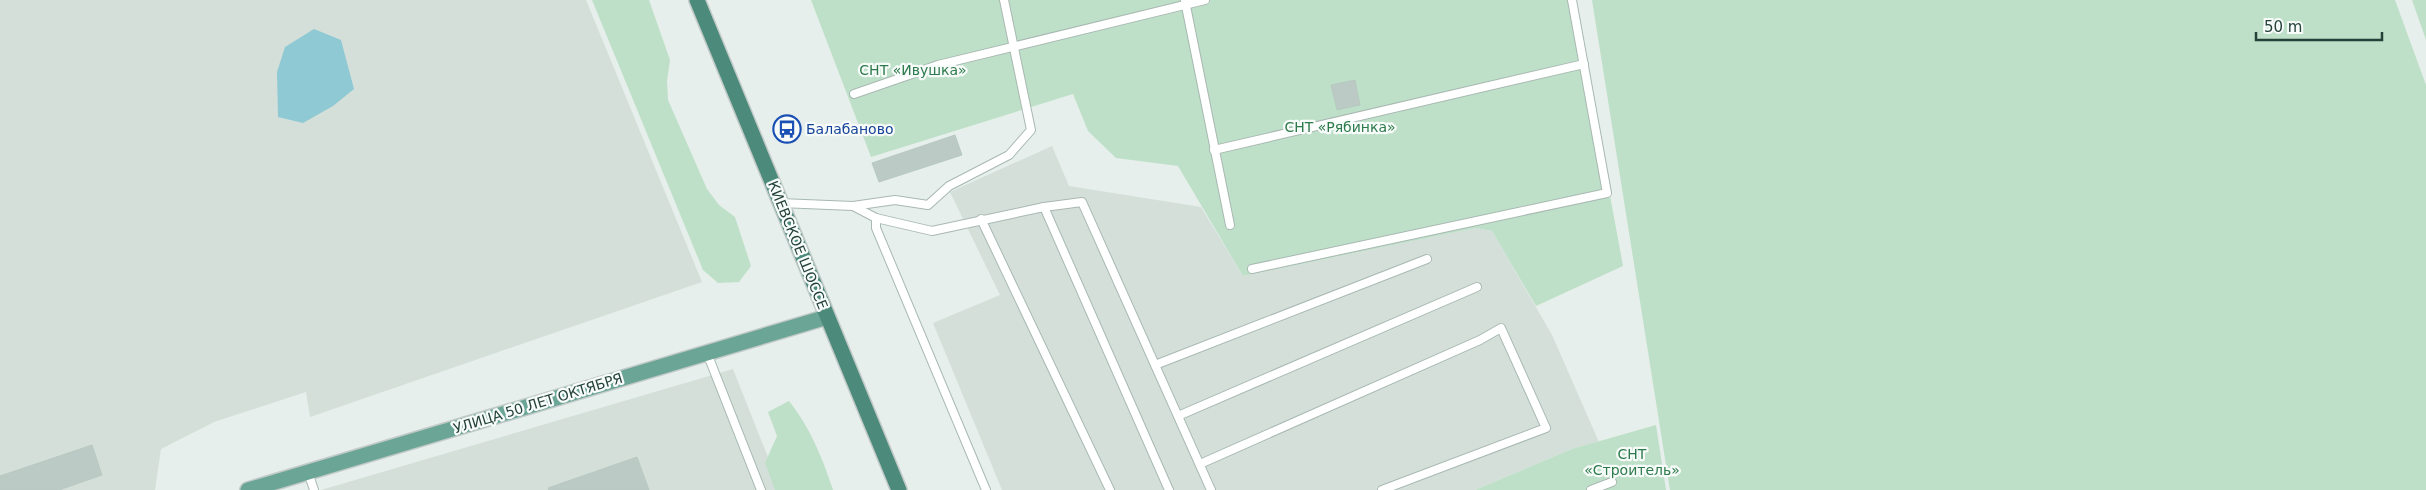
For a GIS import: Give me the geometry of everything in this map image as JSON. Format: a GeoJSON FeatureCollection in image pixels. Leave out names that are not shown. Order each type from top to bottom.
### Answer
{"type":"FeatureCollection","features":[{"type":"Feature","properties":{"kind":"highway","name":"КИЕВСКОЕ ШОССЕ"},"geometry":{"type":"LineString","coordinates":[[696,0],[899,490]]}},
{"type":"Feature","properties":{"kind":"main road","name":"УЛИЦА 50 ЛЕТ ОКТЯБРЯ"},"geometry":{"type":"LineString","coordinates":[[248,490],[828,317]]}},
{"type":"Feature","properties":{"kind":"lane"},"geometry":{"type":"LineString","coordinates":[[780,203],[853,206],[894,200],[928,205],[949,186],[1009,155],[1030,130],[1004,0]]}},
{"type":"Feature","properties":{"kind":"lane"},"geometry":{"type":"LineString","coordinates":[[854,94],[938,65],[1185,2],[1206,0]]}},
{"type":"Feature","properties":{"kind":"lane"},"geometry":{"type":"LineString","coordinates":[[1252,269],[1607,193],[1572,0]]}},
{"type":"Feature","properties":{"kind":"lane"},"geometry":{"type":"LineString","coordinates":[[1185,2],[1230,225]]}},
{"type":"Feature","properties":{"kind":"lane"},"geometry":{"type":"LineString","coordinates":[[1214,150],[1584,64]]}},
{"type":"Feature","properties":{"kind":"lane"},"geometry":{"type":"LineString","coordinates":[[853,206],[876,218],[932,231],[981,219],[1000,218],[1044,207],[1082,202],[1211,490]]}},
{"type":"Feature","properties":{"kind":"lane"},"geometry":{"type":"LineString","coordinates":[[1044,207],[1169,490]]}},
{"type":"Feature","properties":{"kind":"lane"},"geometry":{"type":"LineString","coordinates":[[876,218],[876,228],[986,490]]}},
{"type":"Feature","properties":{"kind":"lane"},"geometry":{"type":"LineString","coordinates":[[981,219],[1110,490]]}},
{"type":"Feature","properties":{"kind":"lane"},"geometry":{"type":"LineString","coordinates":[[1155,365],[1427,259]]}},
{"type":"Feature","properties":{"kind":"lane"},"geometry":{"type":"LineString","coordinates":[[1178,416],[1477,288]]}},
{"type":"Feature","properties":{"kind":"lane"},"geometry":{"type":"LineString","coordinates":[[1200,464],[1480,340],[1501,328],[1546,428],[1382,490]]}},
{"type":"Feature","properties":{"kind":"lane"},"geometry":{"type":"LineString","coordinates":[[706,353],[761,490]]}},
{"type":"Feature","properties":{"kind":"lane"},"geometry":{"type":"LineString","coordinates":[[308,472],[314,490]]}},
{"type":"Feature","properties":{"kind":"lane"},"geometry":{"type":"LineString","coordinates":[[1591,490],[1612,482]]}},
{"type":"Feature","properties":{"kind":"shaded area"},"geometry":{"type":"Polygon","coordinates":[[[0,0],[586,0],[702,282],[310,417],[306,392],[214,422],[161,449],[155,490],[0,490],[0,0]]]}},
{"type":"Feature","properties":{"kind":"shaded area"},"geometry":{"type":"Polygon","coordinates":[[[1052,146],[1069,186],[1201,207],[1243,276],[1476,228],[1492,231],[1552,335],[1599,442],[1572,449],[1475,490],[1002,490],[933,323],[1000,295],[950,192],[1052,146]]]}},
{"type":"Feature","properties":{"kind":"shaded area"},"geometry":{"type":"Polygon","coordinates":[[[733,369],[781,490],[321,490],[733,369]]]}},
{"type":"Feature","properties":{"kind":"green space"},"geometry":{"type":"Polygon","coordinates":[[[592,0],[649,0],[670,60],[667,81],[668,100],[707,189],[719,205],[735,217],[751,266],[739,282],[718,283],[703,270],[592,0]]]}},
{"type":"Feature","properties":{"kind":"green space","name":"СНТ «Рябинка»"},"geometry":{"type":"Polygon","coordinates":[[[811,0],[1574,0],[1623,266],[1536,306],[1492,231],[1476,228],[1243,276],[1178,166],[1116,158],[1088,131],[1073,94],[871,157],[811,0]]]}},
{"type":"Feature","properties":{"kind":"green space"},"geometry":{"type":"Polygon","coordinates":[[[1592,0],[2395,0],[2426,85],[2426,490],[1670,490],[1592,0]]]}},
{"type":"Feature","properties":{"kind":"green space"},"geometry":{"type":"Polygon","coordinates":[[[2412,0],[2426,0],[2426,40],[2412,0]]]}},
{"type":"Feature","properties":{"kind":"green space"},"geometry":{"type":"Polygon","coordinates":[[[789,401],[804,422],[815,444],[833,490],[775,490],[765,463],[777,436],[768,412],[789,401]]]}},
{"type":"Feature","properties":{"kind":"green space","name":"СНТ «Строитель»"},"geometry":{"type":"Polygon","coordinates":[[[1656,425],[1666,490],[1475,490],[1572,449],[1656,425]]]}},
{"type":"Feature","properties":{"kind":"water"},"geometry":{"type":"Polygon","coordinates":[[[314,29],[341,40],[354,89],[333,106],[303,123],[278,117],[277,72],[285,47],[314,29]]]}},
{"type":"Feature","properties":{"kind":"building"},"geometry":{"type":"Polygon","coordinates":[[[1355,80],[1360,105],[1337,110],[1331,85],[1355,80]]]}},
{"type":"Feature","properties":{"kind":"building"},"geometry":{"type":"Polygon","coordinates":[[[955,135],[962,155],[879,182],[872,163],[955,135]]]}},
{"type":"Feature","properties":{"kind":"building"},"geometry":{"type":"Polygon","coordinates":[[[92,445],[102,475],[59,490],[0,490],[0,476],[92,445]]]}},
{"type":"Feature","properties":{"kind":"building"},"geometry":{"type":"Polygon","coordinates":[[[637,457],[649,490],[549,490],[548,488],[637,457]]]}},
{"type":"Feature","properties":{"kind":"place","name":"Балабаново"},"geometry":{"type":"Point","coordinates":[787,129]}},
{"type":"Feature","properties":{"kind":"park label","name":"СНТ «Ивушка»"},"geometry":{"type":"Point","coordinates":[913,70]}}]}
